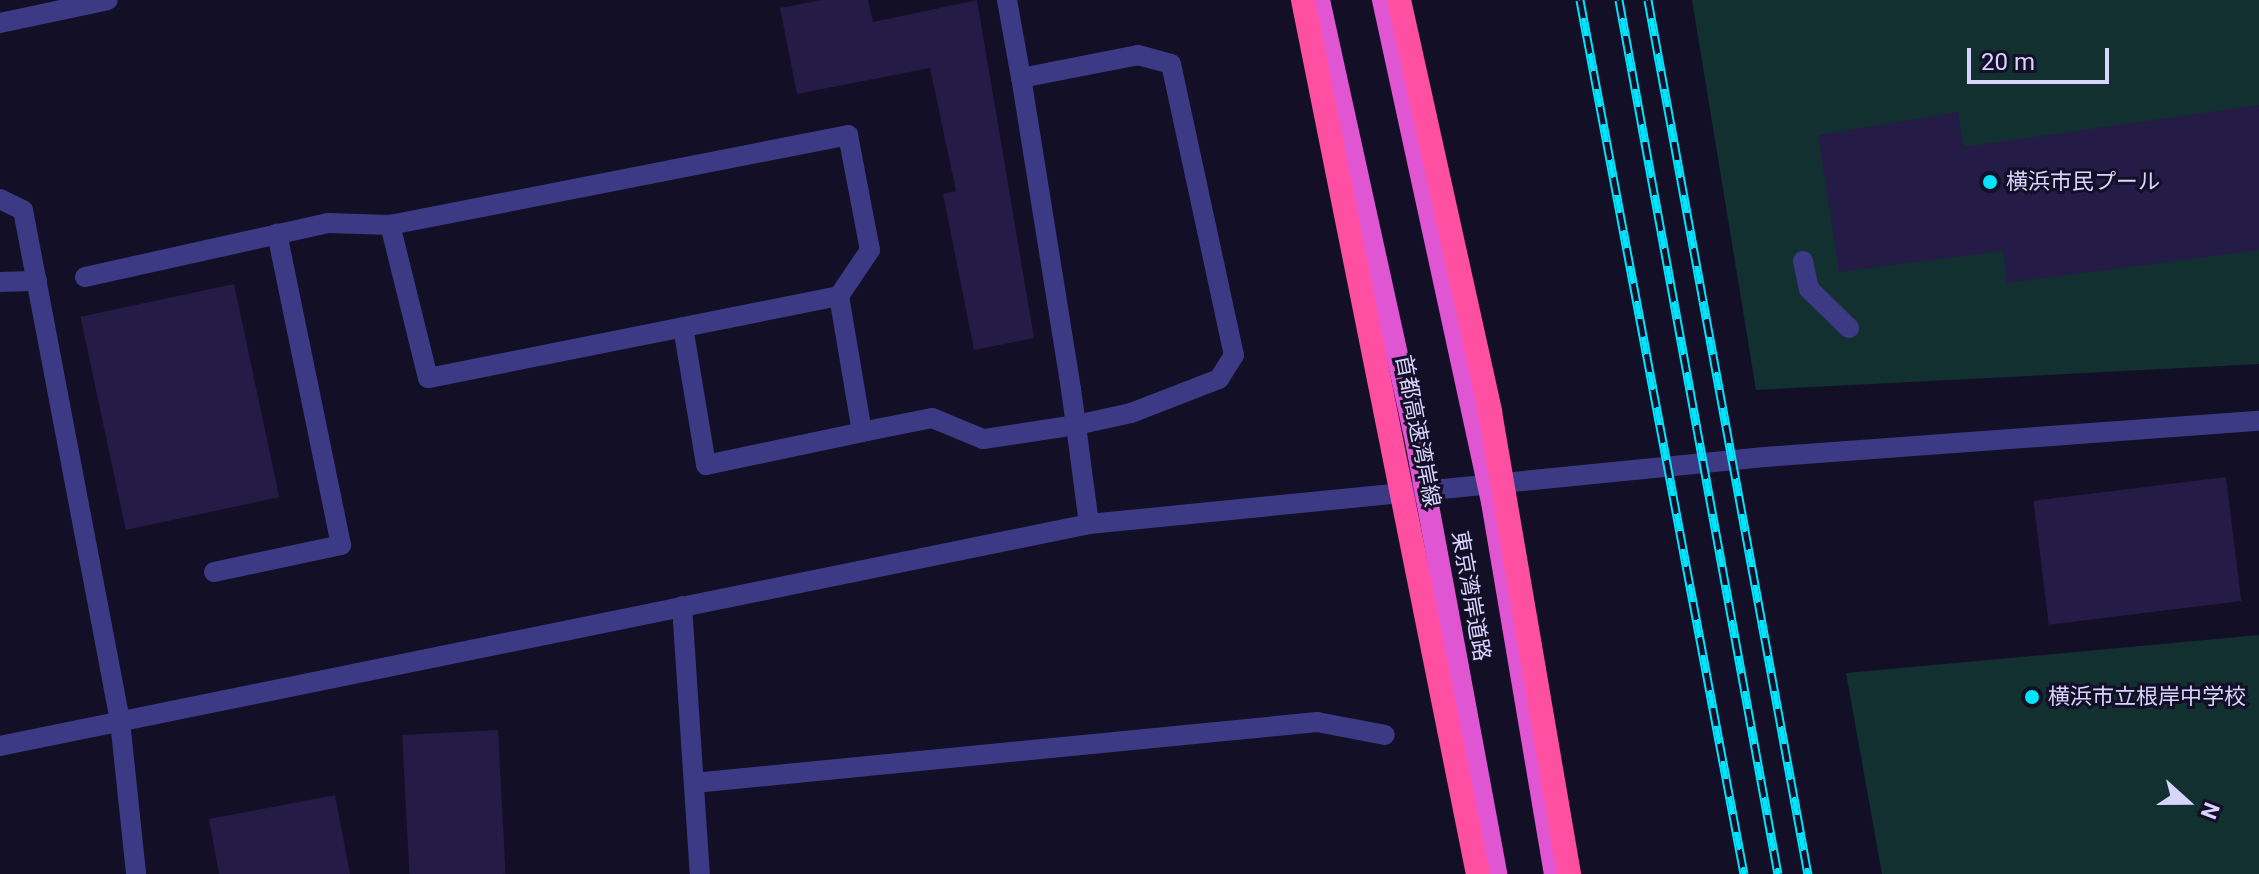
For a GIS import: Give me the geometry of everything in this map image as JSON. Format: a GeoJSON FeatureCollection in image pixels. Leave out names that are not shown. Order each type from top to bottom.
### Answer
{"type":"FeatureCollection","features":[{"type":"Feature","properties":{"kind":"highway","name":"首都高速湾岸線"},"geometry":{"type":"LineString","coordinates":[[1303,0],[1478,874]]}},
{"type":"Feature","properties":{"kind":"highway","name":"東京湾岸道路"},"geometry":{"type":"LineString","coordinates":[[1319,0],[1417,446],[1496,874]]}},
{"type":"Feature","properties":{"kind":"highway","name":"東京湾岸道路"},"geometry":{"type":"LineString","coordinates":[[1383,0],[1492,502],[1555,874]]}},
{"type":"Feature","properties":{"kind":"highway"},"geometry":{"type":"LineString","coordinates":[[1399,0],[1490,412],[1569,874]]}},
{"type":"Feature","properties":{"kind":"street"},"geometry":{"type":"LineString","coordinates":[[0,23],[108,0]]}},
{"type":"Feature","properties":{"kind":"street"},"geometry":{"type":"LineString","coordinates":[[1007,0],[1076,425],[1089,524]]}},
{"type":"Feature","properties":{"kind":"street"},"geometry":{"type":"LineString","coordinates":[[683,327],[706,465],[932,418],[983,439],[1076,425],[1131,413],[1219,379],[1234,355],[1171,64],[1138,55],[1021,78]]}},
{"type":"Feature","properties":{"kind":"street"},"geometry":{"type":"LineString","coordinates":[[85,277],[328,223],[390,225],[848,135],[870,250],[839,296],[862,432]]}},
{"type":"Feature","properties":{"kind":"street"},"geometry":{"type":"LineString","coordinates":[[0,199],[23,210],[120,721],[136,874]]}},
{"type":"Feature","properties":{"kind":"street"},"geometry":{"type":"LineString","coordinates":[[390,225],[428,378],[839,296]]}},
{"type":"Feature","properties":{"kind":"street"},"geometry":{"type":"LineString","coordinates":[[214,572],[341,545],[277,234]]}},
{"type":"Feature","properties":{"kind":"street"},"geometry":{"type":"LineString","coordinates":[[1803,261],[1809,289],[1849,328]]}},
{"type":"Feature","properties":{"kind":"street"},"geometry":{"type":"LineString","coordinates":[[0,282],[37,281]]}},
{"type":"Feature","properties":{"kind":"street"},"geometry":{"type":"LineString","coordinates":[[0,746],[1089,524],[1765,457],[2259,421]]}},
{"type":"Feature","properties":{"kind":"street"},"geometry":{"type":"LineString","coordinates":[[682,606],[700,874]]}},
{"type":"Feature","properties":{"kind":"street"},"geometry":{"type":"LineString","coordinates":[[694,783],[1317,722],[1385,735]]}},
{"type":"Feature","properties":{"kind":"green space","name":"横浜市民プール"},"geometry":{"type":"Polygon","coordinates":[[[1692,0],[2259,0],[2259,364],[1756,390],[1692,0]]]}},
{"type":"Feature","properties":{"kind":"green space"},"geometry":{"type":"Polygon","coordinates":[[[2259,635],[2259,874],[1882,874],[1846,673],[2259,635]]]}},
{"type":"Feature","properties":{"kind":"building"},"geometry":{"type":"Polygon","coordinates":[[[821,0],[868,0],[873,22],[977,0],[1034,338],[974,350],[943,194],[956,191],[930,68],[797,94],[780,8],[821,0]]]}},
{"type":"Feature","properties":{"kind":"building"},"geometry":{"type":"Polygon","coordinates":[[[2259,105],[2259,250],[2007,283],[2003,251],[1839,272],[1818,135],[1958,112],[1964,147],[2259,105]]]}},
{"type":"Feature","properties":{"kind":"building"},"geometry":{"type":"Polygon","coordinates":[[[234,284],[279,497],[126,530],[80,317],[234,284]]]}},
{"type":"Feature","properties":{"kind":"building"},"geometry":{"type":"Polygon","coordinates":[[[2226,477],[2241,601],[2049,625],[2033,501],[2226,477]]]}},
{"type":"Feature","properties":{"kind":"building"},"geometry":{"type":"Polygon","coordinates":[[[498,730],[506,874],[409,874],[402,735],[498,730]]]}},
{"type":"Feature","properties":{"kind":"building"},"geometry":{"type":"Polygon","coordinates":[[[335,795],[350,874],[219,874],[209,819],[335,795]]]}},
{"type":"Feature","properties":{"kind":"railway"},"geometry":{"type":"LineString","coordinates":[[1580,0],[1744,874]]}},
{"type":"Feature","properties":{"kind":"railway"},"geometry":{"type":"LineString","coordinates":[[1619,0],[1778,874]]}},
{"type":"Feature","properties":{"kind":"railway"},"geometry":{"type":"LineString","coordinates":[[1648,0],[1808,874]]}},
{"type":"Feature","properties":{"kind":"place","name":"横浜市民プール"},"geometry":{"type":"Point","coordinates":[1990,182]}},
{"type":"Feature","properties":{"kind":"place","name":"横浜市立根岸中学校"},"geometry":{"type":"Point","coordinates":[2032,697]}}]}
